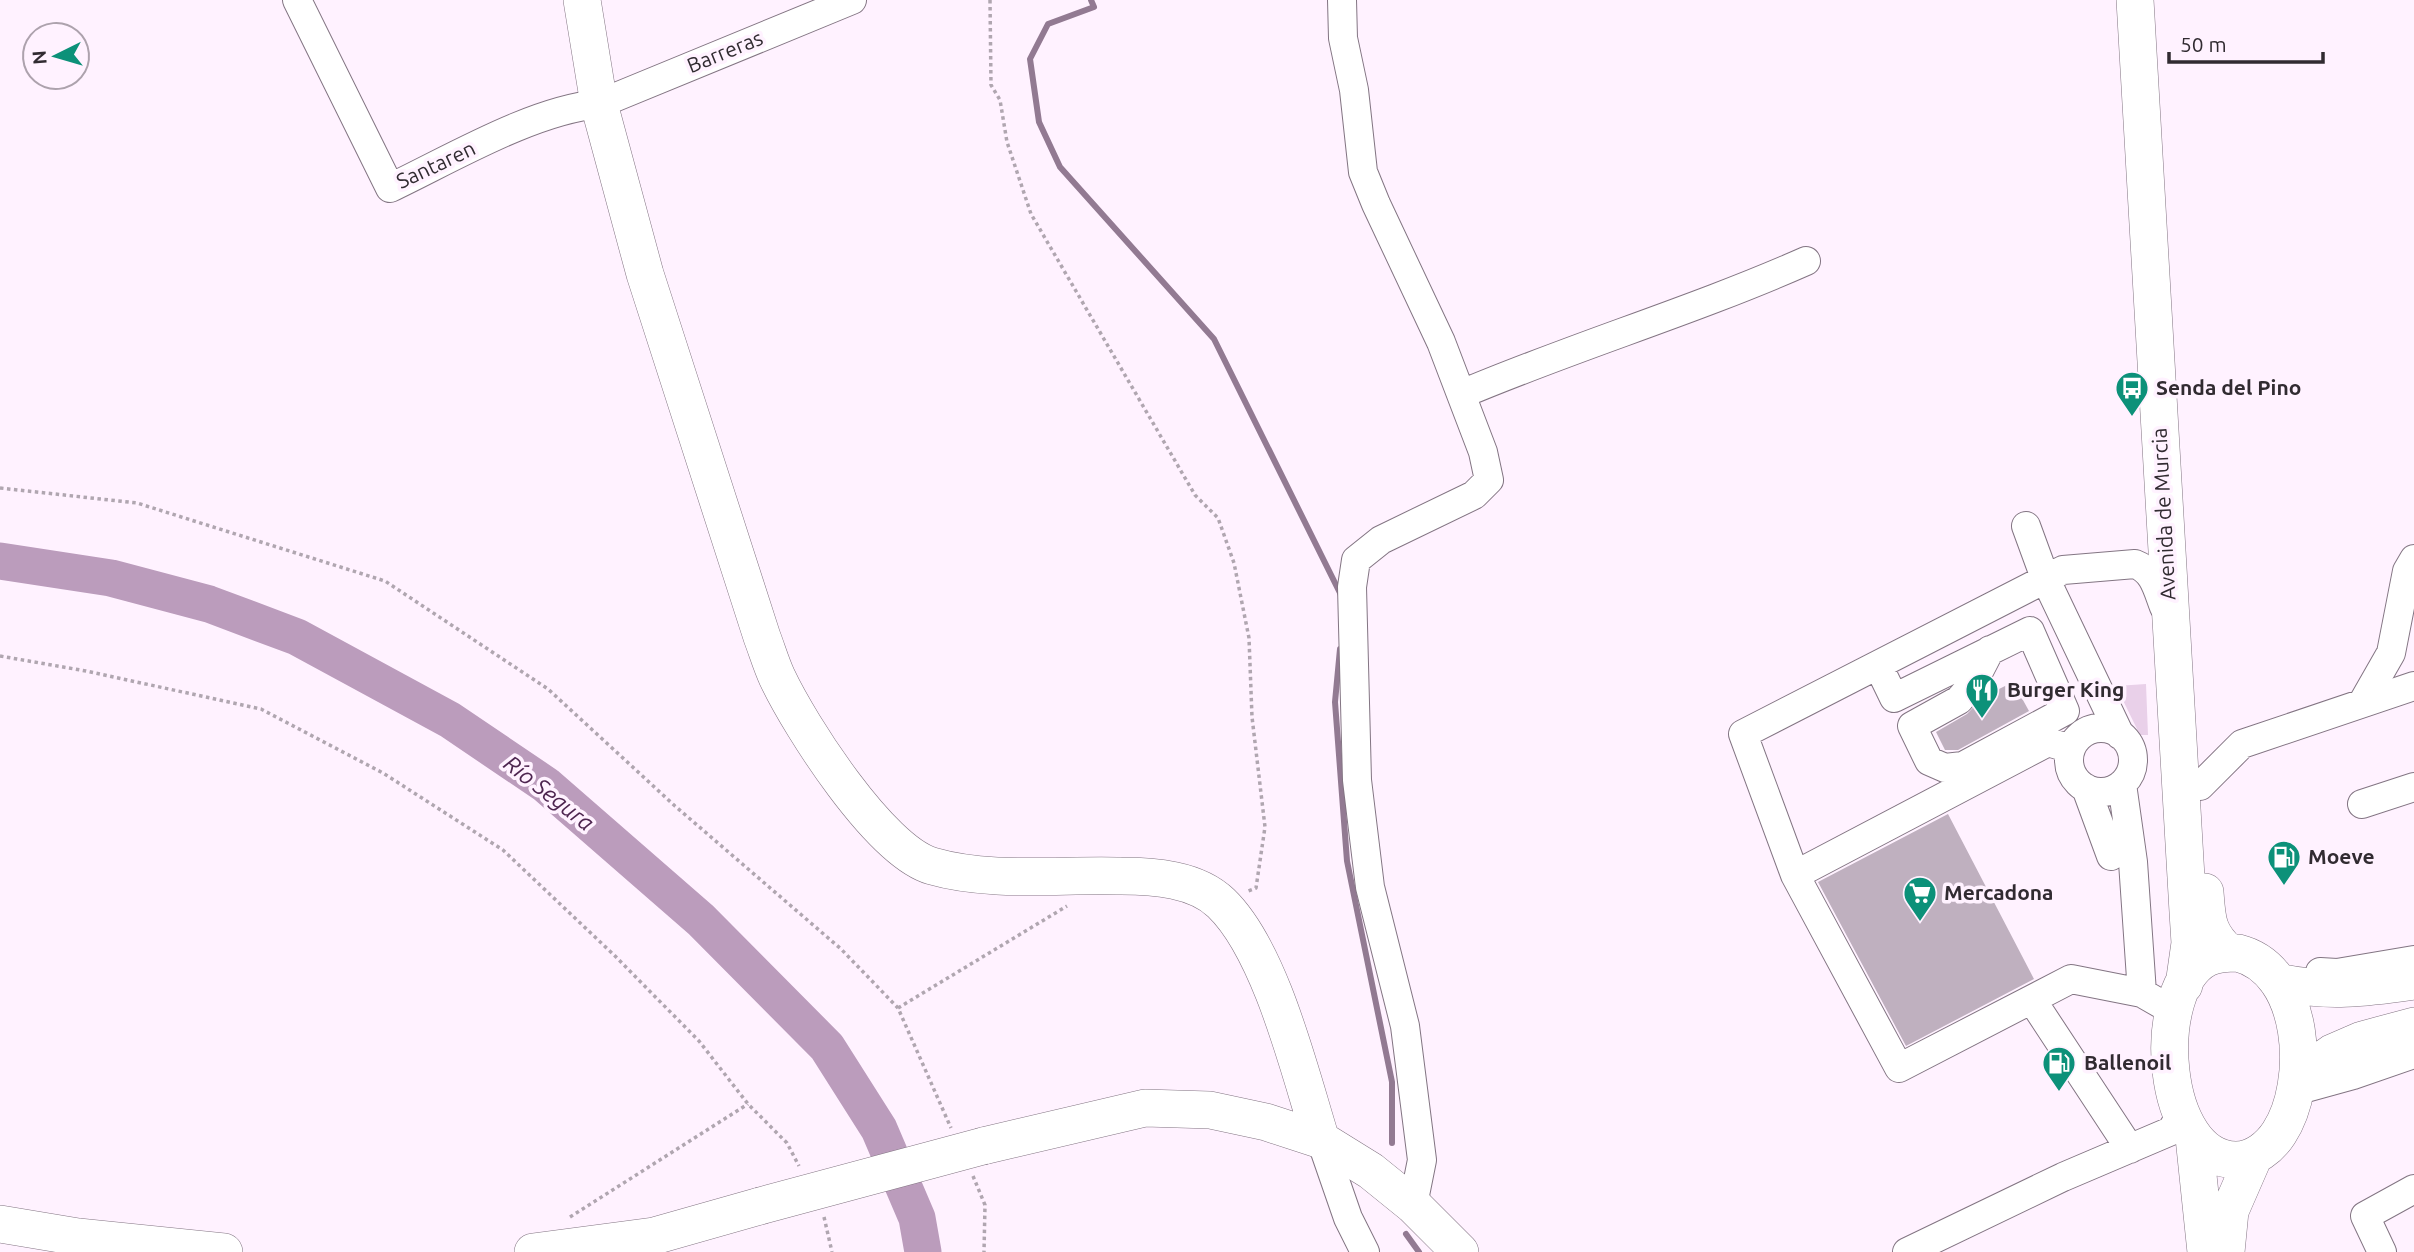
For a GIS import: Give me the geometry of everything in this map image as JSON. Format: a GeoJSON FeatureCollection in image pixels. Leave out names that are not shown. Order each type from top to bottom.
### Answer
{"type":"FeatureCollection","features":[{"type":"Feature","properties":{"kind":"main road"},"geometry":{"type":"LineString","coordinates":[[582,0],[599,104],[645,274],[762,637],[776,676],[796,714],[886,836],[906,854],[928,865],[954,871],[997,875],[1162,878],[1196,886],[1220,901],[1240,924],[1257,955],[1282,1016],[1321,1140]]}},
{"type":"Feature","properties":{"kind":"main road","name":"Avenida de Murcia"},"geometry":{"type":"LineString","coordinates":[[2135,0],[2166,349],[2200,786],[2207,921],[2210,931],[2230,953]]}},
{"type":"Feature","properties":{"kind":"main road","name":"Avenida de Murcia"},"geometry":{"type":"LineString","coordinates":[[2157,0],[2166,349]]}},
{"type":"Feature","properties":{"kind":"main road","name":"Avenida de Murcia"},"geometry":{"type":"LineString","coordinates":[[2172,448],[2169,620],[2190,943],[2179,999]]}},
{"type":"Feature","properties":{"kind":"main road"},"geometry":{"type":"LineString","coordinates":[[2230,953],[2250,956],[2274,977],[2285,994],[2296,1029],[2300,1059],[2296,1084],[2281,1130],[2272,1142],[2245,1160],[2223,1159],[2203,1148],[2188,1125],[2174,1090],[2170,1065],[2170,1047],[2179,999],[2197,965],[2217,954],[2230,953]]}},
{"type":"Feature","properties":{"kind":"main road"},"geometry":{"type":"LineString","coordinates":[[2274,977],[2304,988],[2350,990],[2414,981]]}},
{"type":"Feature","properties":{"kind":"main road"},"geometry":{"type":"LineString","coordinates":[[2296,1084],[2332,1053],[2362,1040],[2414,1026]]}},
{"type":"Feature","properties":{"kind":"main road"},"geometry":{"type":"LineString","coordinates":[[533,1252],[654,1236],[983,1146],[1145,1108],[1210,1110],[1266,1122],[1321,1140],[1371,1171],[1413,1205],[1460,1252]]}},
{"type":"Feature","properties":{"kind":"main road"},"geometry":{"type":"LineString","coordinates":[[2188,1125],[2206,1252]]}},
{"type":"Feature","properties":{"kind":"main road"},"geometry":{"type":"LineString","coordinates":[[2226,1252],[2230,1211],[2235,1194],[2254,1156]]}},
{"type":"Feature","properties":{"kind":"main road"},"geometry":{"type":"LineString","coordinates":[[0,1224],[78,1237],[224,1252]]}},
{"type":"Feature","properties":{"kind":"street","name":"Santaren"},"geometry":{"type":"LineString","coordinates":[[297,0],[390,188],[499,135],[576,106],[599,104]]}},
{"type":"Feature","properties":{"kind":"street","name":"Barreras"},"geometry":{"type":"LineString","coordinates":[[599,104],[852,0]]}},
{"type":"Feature","properties":{"kind":"street"},"geometry":{"type":"LineString","coordinates":[[1342,0],[1343,38],[1353,90],[1363,172],[1441,342],[1483,452],[1489,480],[1474,495],[1381,540],[1356,560],[1352,587],[1357,780],[1370,887],[1405,1026],[1422,1160],[1413,1205]]}},
{"type":"Feature","properties":{"kind":"street"},"geometry":{"type":"LineString","coordinates":[[1462,394],[1538,362],[1714,300],[1806,261]]}},
{"type":"Feature","properties":{"kind":"street"},"geometry":{"type":"LineString","coordinates":[[2026,526],[2045,578],[2120,735],[2130,745],[2133,755],[2132,766],[2122,784],[2133,862],[2142,993]]}},
{"type":"Feature","properties":{"kind":"street"},"geometry":{"type":"LineString","coordinates":[[2363,702],[2391,653],[2407,570],[2414,559]]}},
{"type":"Feature","properties":{"kind":"street"},"geometry":{"type":"LineString","coordinates":[[2169,620],[2154,580],[2145,568],[2135,564],[2063,570],[1743,734],[1796,875],[1899,1068],[2071,979],[2179,999]]}},
{"type":"Feature","properties":{"kind":"street"},"geometry":{"type":"LineString","coordinates":[[2037,647],[2069,628]]}},
{"type":"Feature","properties":{"kind":"street"},"geometry":{"type":"LineString","coordinates":[[1878,665],[1894,698],[1990,650],[2030,631],[2066,711],[1963,766],[1945,768],[1929,761],[1912,726],[1959,700],[1972,685],[1990,650]]}},
{"type":"Feature","properties":{"kind":"street"},"geometry":{"type":"LineString","coordinates":[[2200,786],[2242,744],[2414,686]]}},
{"type":"Feature","properties":{"kind":"street"},"geometry":{"type":"LineString","coordinates":[[2111,856],[2086,788],[2073,775],[2069,757],[2076,739],[2094,728],[2105,728],[2120,735]]}},
{"type":"Feature","properties":{"kind":"street"},"geometry":{"type":"LineString","coordinates":[[1796,875],[2048,742],[2071,749]]}},
{"type":"Feature","properties":{"kind":"street"},"geometry":{"type":"LineString","coordinates":[[2086,788],[2104,791],[2122,784]]}},
{"type":"Feature","properties":{"kind":"street"},"geometry":{"type":"LineString","coordinates":[[2362,804],[2414,787]]}},
{"type":"Feature","properties":{"kind":"street"},"geometry":{"type":"LineString","coordinates":[[2274,977],[2337,973],[2414,960]]}},
{"type":"Feature","properties":{"kind":"street"},"geometry":{"type":"LineString","coordinates":[[2032,1000],[2130,1149]]}},
{"type":"Feature","properties":{"kind":"street"},"geometry":{"type":"LineString","coordinates":[[2296,1084],[2353,1075],[2414,1054]]}},
{"type":"Feature","properties":{"kind":"street"},"geometry":{"type":"LineString","coordinates":[[1907,1252],[2063,1177],[2188,1125]]}},
{"type":"Feature","properties":{"kind":"street"},"geometry":{"type":"LineString","coordinates":[[1321,1140],[1348,1218],[1365,1252]]}},
{"type":"Feature","properties":{"kind":"street"},"geometry":{"type":"LineString","coordinates":[[2382,1252],[2365,1216],[2414,1189]]}},
{"type":"Feature","properties":{"kind":"path"},"geometry":{"type":"LineString","coordinates":[[990,0],[990,85],[1000,100],[1007,142],[1031,214],[1195,495],[1218,518],[1234,562],[1249,638],[1252,717],[1265,827],[1256,888],[1220,901]]}},
{"type":"Feature","properties":{"kind":"path"},"geometry":{"type":"LineString","coordinates":[[0,488],[137,503],[385,581],[548,689],[674,806],[841,949],[898,1008],[1074,902],[1104,875]]}},
{"type":"Feature","properties":{"kind":"path"},"geometry":{"type":"LineString","coordinates":[[0,656],[86,671],[261,709],[383,774],[503,850],[614,955],[699,1041],[748,1104],[788,1143],[804,1177]]}},
{"type":"Feature","properties":{"kind":"path"},"geometry":{"type":"LineString","coordinates":[[569,1217],[748,1104]]}},
{"type":"Feature","properties":{"kind":"path"},"geometry":{"type":"LineString","coordinates":[[821,1210],[827,1221],[832,1252]]}},
{"type":"Feature","properties":{"kind":"shaded area"},"geometry":{"type":"Polygon","coordinates":[[[2146,684],[2148,735],[2138,735],[2116,686],[2146,684]]]}},
{"type":"Feature","properties":{"kind":"building","name":"Burger King"},"geometry":{"type":"Polygon","coordinates":[[[2013,682],[2029,711],[1958,750],[1945,750],[1936,732],[1967,714],[1983,697],[2013,682]]]}},
{"type":"Feature","properties":{"kind":"building","name":"Mercadona"},"geometry":{"type":"Polygon","coordinates":[[[1948,814],[2034,979],[1906,1046],[1818,882],[1948,814]]]}},
{"type":"Feature","properties":{"kind":"waterway"},"geometry":{"type":"LineString","coordinates":[[1091,0],[1094,7],[1048,24],[1030,59],[1039,122],[1060,167],[1214,339],[1342,597]]}},
{"type":"Feature","properties":{"kind":"waterway","name":"Río Segura"},"geometry":{"type":"LineString","coordinates":[[0,561],[111,578],[209,604],[297,637],[450,720],[546,785],[701,920],[827,1047],[879,1129],[917,1218],[923,1252]]}},
{"type":"Feature","properties":{"kind":"waterway"},"geometry":{"type":"LineString","coordinates":[[1340,649],[1335,702],[1347,861],[1392,1082],[1392,1143]]}},
{"type":"Feature","properties":{"kind":"waterway"},"geometry":{"type":"LineString","coordinates":[[1406,1234],[1419,1252]]}},
{"type":"Feature","properties":{"kind":"place","name":"Senda del Pino"},"geometry":{"type":"Point","coordinates":[2132,418]}},
{"type":"Feature","properties":{"kind":"place","name":"Burger King"},"geometry":{"type":"Point","coordinates":[1982,720]}},
{"type":"Feature","properties":{"kind":"place","name":"Moeve"},"geometry":{"type":"Point","coordinates":[2284,887]}},
{"type":"Feature","properties":{"kind":"place","name":"Mercadona"},"geometry":{"type":"Point","coordinates":[1920,923]}},
{"type":"Feature","properties":{"kind":"place","name":"Ballenoil"},"geometry":{"type":"Point","coordinates":[2059,1093]}}]}
